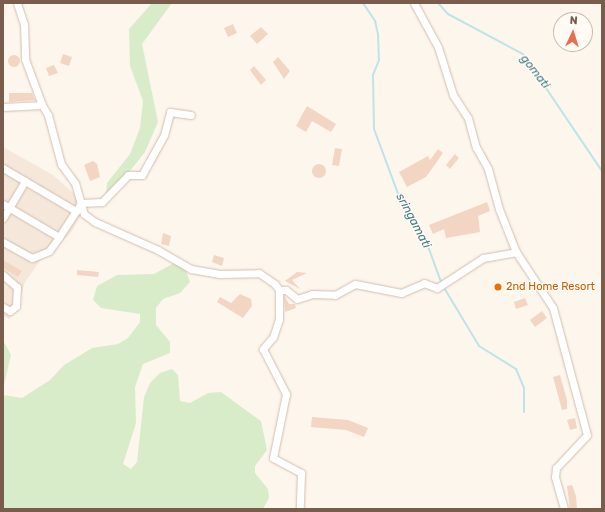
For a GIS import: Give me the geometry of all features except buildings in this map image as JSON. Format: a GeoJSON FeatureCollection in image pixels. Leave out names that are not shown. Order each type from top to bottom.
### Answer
{"type":"FeatureCollection","features":[{"type":"Feature","properties":{"kind":"street"},"geometry":{"type":"LineString","coordinates":[[18,3],[24,24],[25,59],[42,105],[48,115],[56,153],[75,183],[84,214],[96,222],[191,269],[213,274],[264,274],[279,290],[277,325],[263,349],[286,394],[273,458],[301,474],[300,509]]}},
{"type":"Feature","properties":{"kind":"street"},"geometry":{"type":"LineString","coordinates":[[414,3],[438,47],[453,95],[468,118],[476,147],[488,169],[499,209],[516,252],[553,308],[587,435],[556,468],[555,477],[564,509]]}},
{"type":"Feature","properties":{"kind":"street"},"geometry":{"type":"LineString","coordinates":[[3,107],[42,105]]}},
{"type":"Feature","properties":{"kind":"street"},"geometry":{"type":"LineString","coordinates":[[81,203],[102,202],[128,175],[139,178],[164,135],[170,112],[191,115]]}},
{"type":"Feature","properties":{"kind":"street"},"geometry":{"type":"LineString","coordinates":[[3,168],[76,211]]}},
{"type":"Feature","properties":{"kind":"street"},"geometry":{"type":"LineString","coordinates":[[3,218],[6,205],[25,181]]}},
{"type":"Feature","properties":{"kind":"street"},"geometry":{"type":"LineString","coordinates":[[3,242],[32,258],[49,251],[81,203]]}},
{"type":"Feature","properties":{"kind":"street"},"geometry":{"type":"LineString","coordinates":[[6,205],[59,237]]}},
{"type":"Feature","properties":{"kind":"street"},"geometry":{"type":"LineString","coordinates":[[279,290],[286,290],[297,299],[312,294],[335,295],[355,284],[401,293],[424,283],[437,288],[446,284],[483,258],[516,252]]}},
{"type":"Feature","properties":{"kind":"street"},"geometry":{"type":"LineString","coordinates":[[3,275],[17,287],[16,306],[10,311],[3,307]]}},
{"type":"Feature","properties":{"kind":"shaded area"},"geometry":{"type":"Polygon","coordinates":[[[3,147],[53,175],[78,197],[83,212],[70,234],[40,261],[25,282],[17,310],[9,319],[3,316],[3,147]]]}},
{"type":"Feature","properties":{"kind":"green space"},"geometry":{"type":"Polygon","coordinates":[[[152,3],[172,3],[142,44],[158,122],[145,152],[122,181],[106,194],[107,183],[130,154],[140,128],[143,101],[130,66],[129,29],[152,3]]]}},
{"type":"Feature","properties":{"kind":"green space"},"geometry":{"type":"Polygon","coordinates":[[[174,263],[185,268],[190,282],[180,293],[163,299],[156,308],[156,325],[170,342],[170,353],[143,364],[135,387],[136,423],[123,464],[131,469],[137,462],[144,397],[150,383],[160,373],[172,369],[178,375],[180,401],[190,403],[208,393],[221,392],[261,421],[267,450],[255,466],[255,473],[268,489],[269,498],[263,509],[3,509],[3,395],[22,398],[50,380],[64,365],[92,348],[118,344],[128,338],[140,322],[140,314],[101,308],[93,300],[97,286],[117,275],[154,274],[174,263]]]}},
{"type":"Feature","properties":{"kind":"green space"},"geometry":{"type":"Polygon","coordinates":[[[3,340],[11,355],[3,389],[3,340]]]}},
{"type":"Feature","properties":{"kind":"waterway","name":"sringamati"},"geometry":{"type":"LineString","coordinates":[[363,3],[375,21],[378,34],[379,60],[373,75],[374,129],[400,199],[429,249],[441,282]]}},
{"type":"Feature","properties":{"kind":"waterway","name":"gomati"},"geometry":{"type":"LineString","coordinates":[[438,3],[448,14],[523,54],[602,171]]}},
{"type":"Feature","properties":{"kind":"waterway","name":"sringamati"},"geometry":{"type":"LineString","coordinates":[[443,286],[479,346],[516,369],[524,388],[524,412]]}},
{"type":"Feature","properties":{"kind":"place","name":"2nd Home Resort"},"geometry":{"type":"Point","coordinates":[498,287]}}]}
